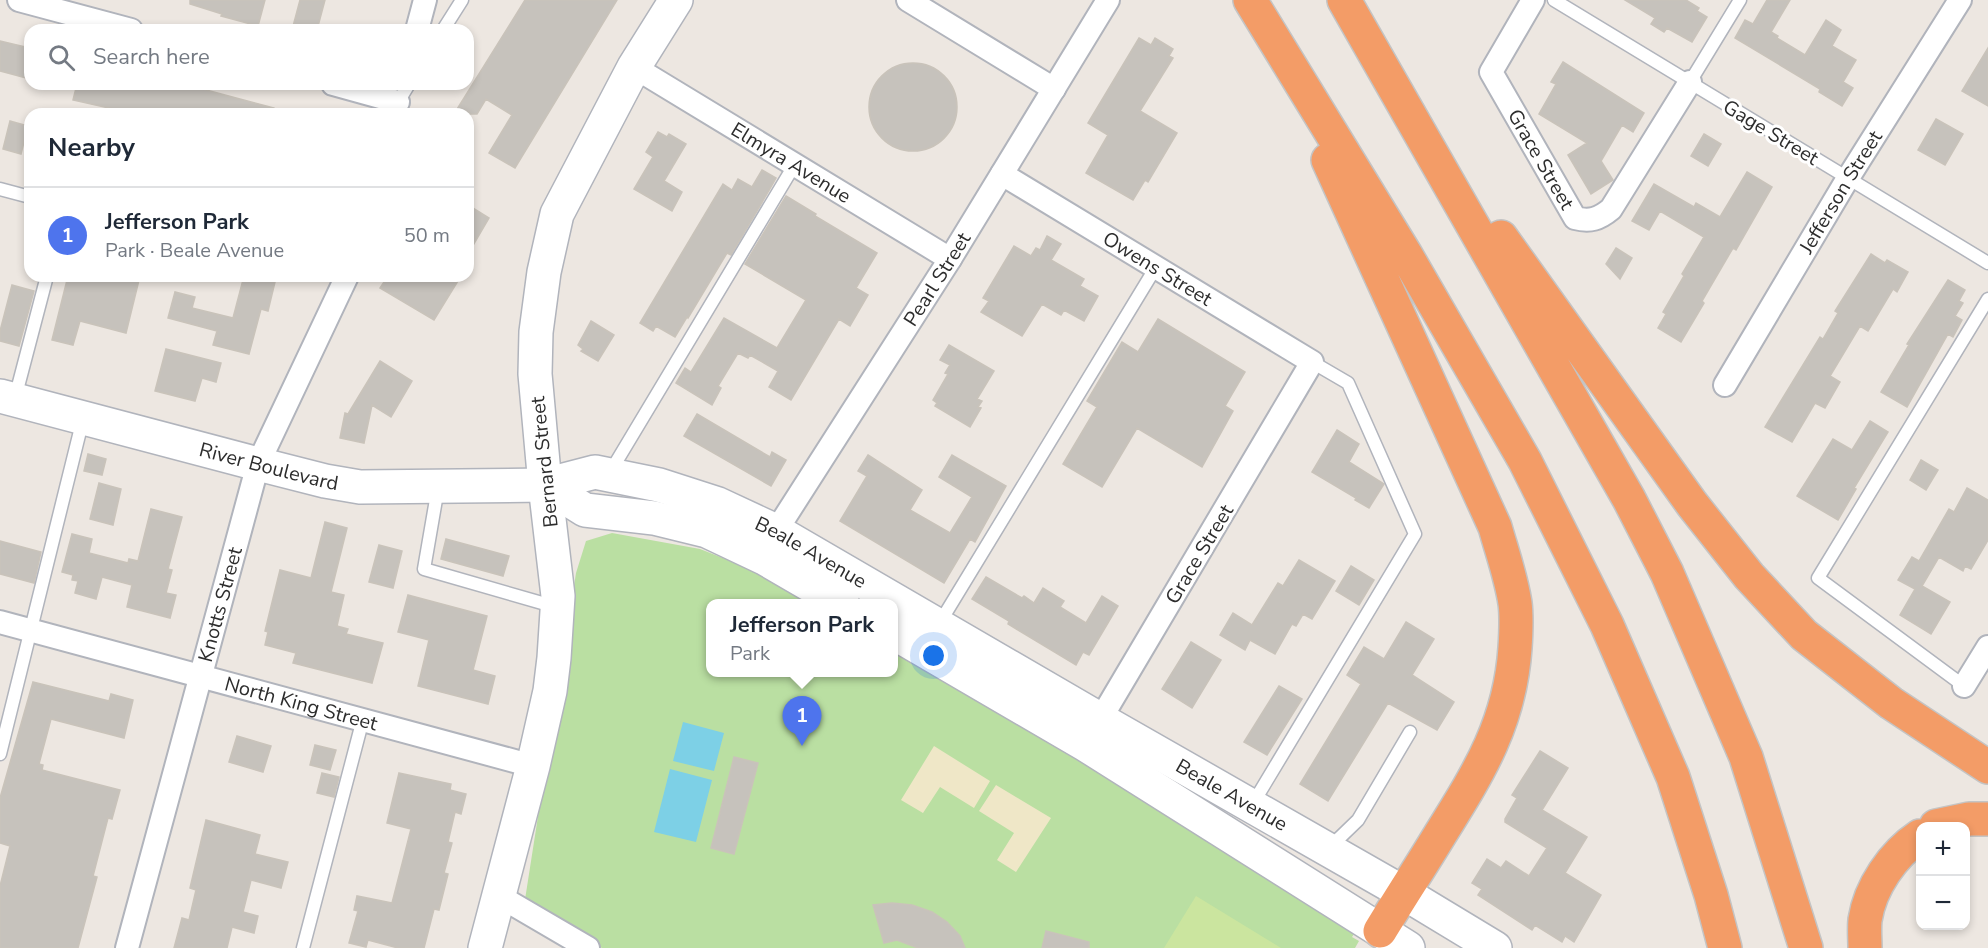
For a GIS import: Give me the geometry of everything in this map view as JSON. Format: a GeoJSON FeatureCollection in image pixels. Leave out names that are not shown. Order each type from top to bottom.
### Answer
{"type":"FeatureCollection","features":[{"type":"Feature","properties":{"kind":"highway"},"geometry":{"type":"LineString","coordinates":[[1250,0],[1412,265],[1525,461],[1607,625],[1673,777],[1711,895],[1725,948]]}},
{"type":"Feature","properties":{"kind":"highway"},"geometry":{"type":"LineString","coordinates":[[1344,0],[1629,499],[1667,573],[1746,757],[1806,948]]}},
{"type":"Feature","properties":{"kind":"highway"},"geometry":{"type":"LineString","coordinates":[[1269,30],[1495,527],[1515,603],[1516,631],[1513,670],[1505,710],[1493,742],[1475,778],[1377,935]]}},
{"type":"Feature","properties":{"kind":"highway"},"geometry":{"type":"LineString","coordinates":[[1392,84],[1672,476],[1749,576],[1804,634],[1891,703],[1988,767]]}},
{"type":"Feature","properties":{"kind":"highway"},"geometry":{"type":"LineString","coordinates":[[1955,822],[1988,819]]}},
{"type":"Feature","properties":{"kind":"highway"},"geometry":{"type":"LineString","coordinates":[[1865,948],[1865,920],[1873,892],[1907,845],[1916,839]]}},
{"type":"Feature","properties":{"kind":"main road","name":"Bernard Street"},"geometry":{"type":"LineString","coordinates":[[485,948],[550,691],[558,596],[535,374],[536,332],[544,272],[557,214],[634,67],[676,0]]}},
{"type":"Feature","properties":{"kind":"main road","name":"River Boulevard"},"geometry":{"type":"LineString","coordinates":[[7,398],[325,481],[360,487],[545,485]]}},
{"type":"Feature","properties":{"kind":"main road","name":"Beale Avenue"},"geometry":{"type":"LineString","coordinates":[[545,485],[594,472],[659,485],[718,504],[838,599]]}},
{"type":"Feature","properties":{"kind":"main road","name":"Beale Avenue"},"geometry":{"type":"LineString","coordinates":[[545,485],[585,510],[654,518],[770,544],[864,599]]}},
{"type":"Feature","properties":{"kind":"main road","name":"Beale Avenue"},"geometry":{"type":"LineString","coordinates":[[898,619],[1093,732],[1251,806],[1404,893],[1494,948]]}},
{"type":"Feature","properties":{"kind":"main road","name":"Beale Avenue"},"geometry":{"type":"LineString","coordinates":[[898,634],[931,638]]}},
{"type":"Feature","properties":{"kind":"main road","name":"Beale Avenue"},"geometry":{"type":"LineString","coordinates":[[1093,732],[1377,935],[1408,948]]}},
{"type":"Feature","properties":{"kind":"street"},"geometry":{"type":"LineString","coordinates":[[20,0],[109,24]]}},
{"type":"Feature","properties":{"kind":"street"},"geometry":{"type":"LineString","coordinates":[[419,24],[425,0]]}},
{"type":"Feature","properties":{"kind":"street"},"geometry":{"type":"LineString","coordinates":[[908,0],[1054,89]]}},
{"type":"Feature","properties":{"kind":"street","name":"Pearl Street"},"geometry":{"type":"LineString","coordinates":[[770,544],[950,259],[1108,0]]}},
{"type":"Feature","properties":{"kind":"street","name":"Grace Street"},"geometry":{"type":"LineString","coordinates":[[1533,0],[1491,72],[1575,218],[1585,221],[1600,218],[1611,209],[1690,82]]}},
{"type":"Feature","properties":{"kind":"street","name":"Jefferson Street"},"geometry":{"type":"LineString","coordinates":[[1725,385],[1848,178],[1960,0]]}},
{"type":"Feature","properties":{"kind":"street","name":"Elmyra Avenue"},"geometry":{"type":"LineString","coordinates":[[634,67],[950,259]]}},
{"type":"Feature","properties":{"kind":"street"},"geometry":{"type":"LineString","coordinates":[[368,90],[402,96]]}},
{"type":"Feature","properties":{"kind":"street","name":"Owens Street"},"geometry":{"type":"LineString","coordinates":[[1002,174],[1312,362]]}},
{"type":"Feature","properties":{"kind":"street","name":"Knotts Street"},"geometry":{"type":"LineString","coordinates":[[127,948],[258,464],[338,282]]}},
{"type":"Feature","properties":{"kind":"street","name":"Grace Street"},"geometry":{"type":"LineString","coordinates":[[1093,732],[1312,362]]}},
{"type":"Feature","properties":{"kind":"street","name":"North King Street"},"geometry":{"type":"LineString","coordinates":[[0,622],[200,674],[532,766]]}},
{"type":"Feature","properties":{"kind":"street"},"geometry":{"type":"LineString","coordinates":[[1964,686],[1988,647]]}},
{"type":"Feature","properties":{"kind":"street"},"geometry":{"type":"LineString","coordinates":[[499,896],[588,948]]}},
{"type":"Feature","properties":{"kind":"lane"},"geometry":{"type":"LineString","coordinates":[[447,24],[462,0]]}},
{"type":"Feature","properties":{"kind":"lane","name":"Gage Street"},"geometry":{"type":"LineString","coordinates":[[1554,0],[1988,263]]}},
{"type":"Feature","properties":{"kind":"lane"},"geometry":{"type":"LineString","coordinates":[[1690,82],[1740,0]]}},
{"type":"Feature","properties":{"kind":"lane"},"geometry":{"type":"LineString","coordinates":[[609,475],[795,164]]}},
{"type":"Feature","properties":{"kind":"lane"},"geometry":{"type":"LineString","coordinates":[[0,189],[24,195]]}},
{"type":"Feature","properties":{"kind":"lane"},"geometry":{"type":"LineString","coordinates":[[931,638],[1156,267]]}},
{"type":"Feature","properties":{"kind":"lane"},"geometry":{"type":"LineString","coordinates":[[7,398],[45,282]]}},
{"type":"Feature","properties":{"kind":"lane"},"geometry":{"type":"LineString","coordinates":[[1964,686],[1818,578],[1988,299]]}},
{"type":"Feature","properties":{"kind":"lane"},"geometry":{"type":"LineString","coordinates":[[1251,806],[1415,534],[1348,383],[1312,362]]}},
{"type":"Feature","properties":{"kind":"lane"},"geometry":{"type":"LineString","coordinates":[[0,754],[84,418]]}},
{"type":"Feature","properties":{"kind":"lane"},"geometry":{"type":"LineString","coordinates":[[438,486],[424,569],[557,607]]}},
{"type":"Feature","properties":{"kind":"lane"},"geometry":{"type":"LineString","coordinates":[[303,948],[363,719]]}},
{"type":"Feature","properties":{"kind":"lane"},"geometry":{"type":"LineString","coordinates":[[1328,849],[1358,820],[1410,732]]}},
{"type":"Feature","properties":{"kind":"green space"},"geometry":{"type":"Polygon","coordinates":[[[612,533],[700,549],[786,583],[816,599],[706,599],[706,677],[898,677],[898,649],[1356,931],[1352,937],[1359,941],[1355,948],[602,948],[524,906],[576,573],[586,541],[612,533]]]}},
{"type":"Feature","properties":{"kind":"green space"},"geometry":{"type":"Polygon","coordinates":[[[1196,896],[1281,948],[1164,948],[1196,896]]]}},
{"type":"Feature","properties":{"kind":"sand"},"geometry":{"type":"Polygon","coordinates":[[[934,746],[990,781],[974,808],[940,787],[923,813],[901,800],[934,746]]]}},
{"type":"Feature","properties":{"kind":"sand"},"geometry":{"type":"Polygon","coordinates":[[[996,785],[1051,818],[1016,872],[997,860],[1014,833],[979,811],[996,785]]]}},
{"type":"Feature","properties":{"kind":"water"},"geometry":{"type":"Polygon","coordinates":[[[683,722],[724,733],[714,771],[673,761],[683,722]]]}},
{"type":"Feature","properties":{"kind":"water"},"geometry":{"type":"Polygon","coordinates":[[[670,769],[712,780],[696,842],[654,832],[670,769]]]}},
{"type":"Feature","properties":{"kind":"building"},"geometry":{"type":"Polygon","coordinates":[[[190,0],[265,0],[259,24],[221,16],[222,14],[190,4],[190,0]]]}},
{"type":"Feature","properties":{"kind":"building"},"geometry":{"type":"Polygon","coordinates":[[[300,0],[325,0],[319,24],[294,24],[300,0]]]}},
{"type":"Feature","properties":{"kind":"building"},"geometry":{"type":"Polygon","coordinates":[[[525,0],[617,0],[515,168],[489,153],[512,115],[486,99],[477,114],[474,114],[474,108],[458,108],[469,90],[474,90],[474,82],[525,0]]]}},
{"type":"Feature","properties":{"kind":"building"},"geometry":{"type":"Polygon","coordinates":[[[1625,0],[1686,0],[1699,8],[1697,11],[1707,17],[1692,42],[1667,28],[1664,32],[1651,24],[1655,18],[1625,0]]]}},
{"type":"Feature","properties":{"kind":"building"},"geometry":{"type":"Polygon","coordinates":[[[1767,0],[1790,0],[1771,32],[1805,55],[1826,20],[1841,30],[1832,46],[1856,60],[1843,82],[1853,88],[1842,106],[1819,92],[1820,89],[1735,38],[1745,20],[1753,24],[1767,0]]]}},
{"type":"Feature","properties":{"kind":"building"},"geometry":{"type":"Polygon","coordinates":[[[1139,38],[1151,45],[1155,38],[1173,49],[1169,56],[1173,58],[1140,111],[1177,133],[1148,182],[1145,180],[1133,200],[1086,173],[1108,135],[1088,123],[1139,38]]]}},
{"type":"Feature","properties":{"kind":"building"},"geometry":{"type":"Polygon","coordinates":[[[0,41],[24,47],[24,77],[0,71],[0,41]]]}},
{"type":"Feature","properties":{"kind":"building"},"geometry":{"type":"Polygon","coordinates":[[[1988,48],[1988,106],[1962,91],[1988,48]]]}},
{"type":"Feature","properties":{"kind":"building"},"geometry":{"type":"Polygon","coordinates":[[[1563,62],[1644,113],[1633,132],[1622,125],[1601,161],[1613,180],[1591,194],[1568,155],[1587,143],[1539,114],[1556,84],[1551,82],[1563,62]]]}},
{"type":"Feature","properties":{"kind":"building"},"geometry":{"type":"Polygon","coordinates":[[[913,63],[930,66],[944,76],[954,90],[957,107],[954,124],[944,138],[930,148],[913,151],[896,148],[882,138],[872,124],[869,107],[872,90],[882,76],[896,66],[913,63]]]}},
{"type":"Feature","properties":{"kind":"building"},"geometry":{"type":"Polygon","coordinates":[[[76,90],[206,90],[274,108],[108,108],[73,100],[76,90]]]}},
{"type":"Feature","properties":{"kind":"building"},"geometry":{"type":"Polygon","coordinates":[[[1936,119],[1963,134],[1945,165],[1918,150],[1936,119]]]}},
{"type":"Feature","properties":{"kind":"building"},"geometry":{"type":"Polygon","coordinates":[[[10,121],[24,125],[21,154],[3,149],[10,121]]]}},
{"type":"Feature","properties":{"kind":"building"},"geometry":{"type":"Polygon","coordinates":[[[658,132],[667,137],[669,134],[686,144],[664,181],[682,192],[672,211],[634,189],[653,157],[646,152],[658,132]]]}},
{"type":"Feature","properties":{"kind":"building"},"geometry":{"type":"Polygon","coordinates":[[[1704,134],[1721,144],[1708,166],[1691,156],[1704,134]]]}},
{"type":"Feature","properties":{"kind":"building"},"geometry":{"type":"Polygon","coordinates":[[[762,170],[776,178],[731,255],[727,253],[675,337],[656,326],[653,331],[640,323],[723,184],[732,190],[738,179],[752,187],[762,170]]]}},
{"type":"Feature","properties":{"kind":"building"},"geometry":{"type":"Polygon","coordinates":[[[1747,172],[1772,187],[1736,250],[1733,248],[1681,342],[1658,328],[1666,314],[1663,312],[1684,276],[1682,274],[1704,237],[1660,211],[1649,230],[1632,221],[1654,184],[1694,207],[1696,203],[1720,217],[1747,172]]]}},
{"type":"Feature","properties":{"kind":"building"},"geometry":{"type":"Polygon","coordinates":[[[786,196],[877,253],[856,288],[868,295],[850,326],[839,319],[791,400],[769,387],[778,371],[750,355],[748,358],[738,353],[718,386],[721,388],[712,405],[676,383],[685,368],[691,372],[724,318],[777,348],[806,300],[745,264],[786,196]]]}},
{"type":"Feature","properties":{"kind":"building"},"geometry":{"type":"Polygon","coordinates":[[[474,209],[489,218],[474,244],[474,209]]]}},
{"type":"Feature","properties":{"kind":"building"},"geometry":{"type":"Polygon","coordinates":[[[1047,236],[1061,244],[1051,260],[1084,279],[1080,286],[1098,296],[1084,321],[1064,310],[1061,315],[1042,304],[1022,336],[981,312],[989,301],[983,298],[1014,246],[1031,256],[1036,248],[1040,250],[1047,236]]]}},
{"type":"Feature","properties":{"kind":"building"},"geometry":{"type":"Polygon","coordinates":[[[1616,248],[1632,258],[1620,279],[1606,264],[1616,248]]]}},
{"type":"Feature","properties":{"kind":"building"},"geometry":{"type":"Polygon","coordinates":[[[1871,254],[1885,263],[1887,260],[1908,272],[1897,292],[1893,289],[1868,331],[1860,326],[1830,376],[1840,382],[1825,408],[1815,403],[1792,442],[1765,427],[1820,337],[1823,339],[1838,313],[1835,311],[1871,254]]]}},
{"type":"Feature","properties":{"kind":"building"},"geometry":{"type":"Polygon","coordinates":[[[1948,280],[1965,290],[1959,301],[1963,303],[1955,316],[1962,320],[1953,337],[1948,334],[1907,407],[1881,392],[1909,345],[1907,344],[1948,280]]]}},
{"type":"Feature","properties":{"kind":"building"},"geometry":{"type":"Polygon","coordinates":[[[66,282],[139,282],[126,333],[80,321],[73,345],[52,340],[66,282]]]}},
{"type":"Feature","properties":{"kind":"building"},"geometry":{"type":"Polygon","coordinates":[[[242,282],[275,282],[268,311],[261,309],[249,354],[213,345],[217,331],[168,318],[175,292],[195,297],[192,308],[233,318],[242,282]]]}},
{"type":"Feature","properties":{"kind":"building"},"geometry":{"type":"Polygon","coordinates":[[[384,282],[457,282],[434,320],[380,288],[384,282]]]}},
{"type":"Feature","properties":{"kind":"building"},"geometry":{"type":"Polygon","coordinates":[[[12,285],[34,291],[19,346],[0,341],[0,331],[12,285]]]}},
{"type":"Feature","properties":{"kind":"building"},"geometry":{"type":"Polygon","coordinates":[[[1158,319],[1245,372],[1225,406],[1233,411],[1202,467],[1137,428],[1102,487],[1063,464],[1097,407],[1087,401],[1122,342],[1138,352],[1158,319]]]}},
{"type":"Feature","properties":{"kind":"building"},"geometry":{"type":"Polygon","coordinates":[[[591,321],[614,335],[598,361],[581,351],[583,349],[578,345],[591,321]]]}},
{"type":"Feature","properties":{"kind":"building"},"geometry":{"type":"Polygon","coordinates":[[[949,345],[994,371],[977,399],[982,401],[978,407],[981,408],[970,427],[935,406],[937,403],[933,400],[948,374],[945,373],[950,365],[940,360],[949,345]]]}},
{"type":"Feature","properties":{"kind":"building"},"geometry":{"type":"Polygon","coordinates":[[[166,349],[221,363],[216,382],[202,378],[195,401],[155,391],[166,349]]]}},
{"type":"Feature","properties":{"kind":"building"},"geometry":{"type":"Polygon","coordinates":[[[380,361],[412,381],[391,417],[372,405],[364,443],[340,438],[345,413],[348,414],[380,361]]]}},
{"type":"Feature","properties":{"kind":"building"},"geometry":{"type":"Polygon","coordinates":[[[697,414],[770,457],[772,452],[786,460],[771,486],[684,436],[697,414]]]}},
{"type":"Feature","properties":{"kind":"building"},"geometry":{"type":"Polygon","coordinates":[[[1870,421],[1888,432],[1854,488],[1856,489],[1838,520],[1797,496],[1833,439],[1852,450],[1870,421]]]}},
{"type":"Feature","properties":{"kind":"building"},"geometry":{"type":"Polygon","coordinates":[[[1337,430],[1359,444],[1349,462],[1384,484],[1369,508],[1312,472],[1337,430]]]}},
{"type":"Feature","properties":{"kind":"building"},"geometry":{"type":"Polygon","coordinates":[[[88,454],[106,459],[102,475],[84,471],[88,454]]]}},
{"type":"Feature","properties":{"kind":"building"},"geometry":{"type":"Polygon","coordinates":[[[868,455],[922,490],[910,510],[950,533],[972,497],[939,477],[952,455],[1006,486],[975,542],[970,539],[944,583],[840,521],[867,476],[858,471],[868,455]]]}},
{"type":"Feature","properties":{"kind":"building"},"geometry":{"type":"Polygon","coordinates":[[[1921,460],[1938,470],[1926,490],[1910,480],[1921,460]]]}},
{"type":"Feature","properties":{"kind":"building"},"geometry":{"type":"Polygon","coordinates":[[[99,483],[121,489],[113,525],[90,519],[99,483]]]}},
{"type":"Feature","properties":{"kind":"building"},"geometry":{"type":"Polygon","coordinates":[[[1967,488],[1988,500],[1988,540],[1971,569],[1965,566],[1963,571],[1939,557],[1922,586],[1950,602],[1931,634],[1900,615],[1915,589],[1898,580],[1912,557],[1919,561],[1949,509],[1954,512],[1967,488]]]}},
{"type":"Feature","properties":{"kind":"building"},"geometry":{"type":"Polygon","coordinates":[[[151,509],[182,517],[168,569],[172,570],[166,593],[176,595],[170,618],[127,607],[132,585],[102,577],[96,599],[75,593],[78,581],[72,580],[73,575],[62,572],[72,534],[92,539],[89,553],[128,563],[129,559],[138,561],[151,509]]]}},
{"type":"Feature","properties":{"kind":"building"},"geometry":{"type":"Polygon","coordinates":[[[325,522],[347,528],[331,592],[344,595],[337,626],[348,629],[346,634],[383,643],[372,683],[293,663],[296,653],[265,645],[268,632],[265,631],[280,570],[311,578],[325,522]]]}},
{"type":"Feature","properties":{"kind":"building"},"geometry":{"type":"Polygon","coordinates":[[[446,539],[509,556],[503,576],[441,559],[446,539]]]}},
{"type":"Feature","properties":{"kind":"building"},"geometry":{"type":"Polygon","coordinates":[[[0,541],[41,552],[34,583],[0,574],[0,541]]]}},
{"type":"Feature","properties":{"kind":"building"},"geometry":{"type":"Polygon","coordinates":[[[379,545],[402,551],[393,588],[369,582],[379,545]]]}},
{"type":"Feature","properties":{"kind":"building"},"geometry":{"type":"Polygon","coordinates":[[[1299,560],[1335,581],[1312,619],[1303,614],[1296,626],[1292,624],[1275,654],[1250,640],[1245,650],[1220,635],[1233,613],[1252,625],[1278,583],[1283,586],[1299,560]]]}},
{"type":"Feature","properties":{"kind":"building"},"geometry":{"type":"Polygon","coordinates":[[[1351,566],[1374,580],[1359,605],[1336,591],[1351,566]]]}},
{"type":"Feature","properties":{"kind":"building"},"geometry":{"type":"Polygon","coordinates":[[[986,577],[1034,603],[1043,588],[1064,601],[1060,607],[1086,623],[1102,596],[1118,606],[1089,655],[1083,652],[1076,665],[1008,624],[1009,621],[972,599],[986,577]]]}},
{"type":"Feature","properties":{"kind":"building"},"geometry":{"type":"Polygon","coordinates":[[[408,595],[487,616],[473,670],[495,676],[488,704],[418,686],[429,640],[398,632],[408,595]]]}},
{"type":"Feature","properties":{"kind":"building"},"geometry":{"type":"Polygon","coordinates":[[[1406,622],[1434,639],[1412,675],[1454,702],[1437,730],[1388,703],[1328,801],[1300,784],[1361,684],[1347,675],[1364,647],[1384,659],[1406,622]]]}},
{"type":"Feature","properties":{"kind":"building"},"geometry":{"type":"Polygon","coordinates":[[[1191,642],[1221,660],[1192,708],[1162,689],[1191,642]]]}},
{"type":"Feature","properties":{"kind":"building"},"geometry":{"type":"Polygon","coordinates":[[[33,682],[109,701],[111,694],[133,700],[124,738],[51,719],[39,764],[43,765],[42,770],[120,790],[112,819],[108,818],[93,876],[97,877],[78,948],[0,948],[0,886],[10,846],[0,843],[0,798],[33,682]]]}},
{"type":"Feature","properties":{"kind":"building"},"geometry":{"type":"Polygon","coordinates":[[[1279,686],[1302,699],[1267,755],[1244,742],[1279,686]]]}},
{"type":"Feature","properties":{"kind":"building"},"geometry":{"type":"Polygon","coordinates":[[[237,736],[271,746],[263,772],[229,762],[237,736]]]}},
{"type":"Feature","properties":{"kind":"building"},"geometry":{"type":"Polygon","coordinates":[[[315,745],[336,750],[330,770],[310,765],[315,745]]]}},
{"type":"Feature","properties":{"kind":"building"},"geometry":{"type":"Polygon","coordinates":[[[1540,751],[1568,768],[1542,810],[1587,837],[1565,873],[1601,895],[1574,942],[1565,936],[1562,942],[1535,925],[1532,930],[1478,895],[1482,889],[1472,883],[1487,859],[1501,868],[1506,861],[1529,876],[1547,848],[1505,822],[1517,798],[1512,795],[1540,751]]]}},
{"type":"Feature","properties":{"kind":"building"},"geometry":{"type":"Polygon","coordinates":[[[734,757],[758,763],[734,854],[711,848],[734,757]]]}},
{"type":"Feature","properties":{"kind":"building"},"geometry":{"type":"Polygon","coordinates":[[[322,773],[339,777],[334,797],[317,793],[322,773]]]}},
{"type":"Feature","properties":{"kind":"building"},"geometry":{"type":"Polygon","coordinates":[[[399,773],[451,784],[450,790],[466,794],[461,814],[455,812],[448,842],[452,843],[444,873],[448,874],[439,910],[434,909],[424,948],[398,948],[368,940],[366,947],[349,943],[358,911],[354,910],[357,896],[392,903],[411,829],[387,823],[399,773]]]}},
{"type":"Feature","properties":{"kind":"building"},"geometry":{"type":"Polygon","coordinates":[[[206,820],[260,835],[255,854],[288,862],[281,888],[251,880],[243,912],[258,916],[254,933],[232,927],[227,948],[174,948],[182,918],[189,920],[196,890],[190,888],[206,820]]]}},
{"type":"Feature","properties":{"kind":"building"},"geometry":{"type":"Polygon","coordinates":[[[892,903],[912,905],[932,912],[947,922],[960,936],[965,948],[918,948],[897,940],[884,943],[873,905],[892,903]]]}},
{"type":"Feature","properties":{"kind":"building"},"geometry":{"type":"Polygon","coordinates":[[[1046,931],[1089,942],[1089,948],[1042,948],[1046,931]]]}},
{"type":"Feature","properties":{"kind":"place","name":"Jefferson Park"},"geometry":{"type":"Point","coordinates":[802,746]}}]}
